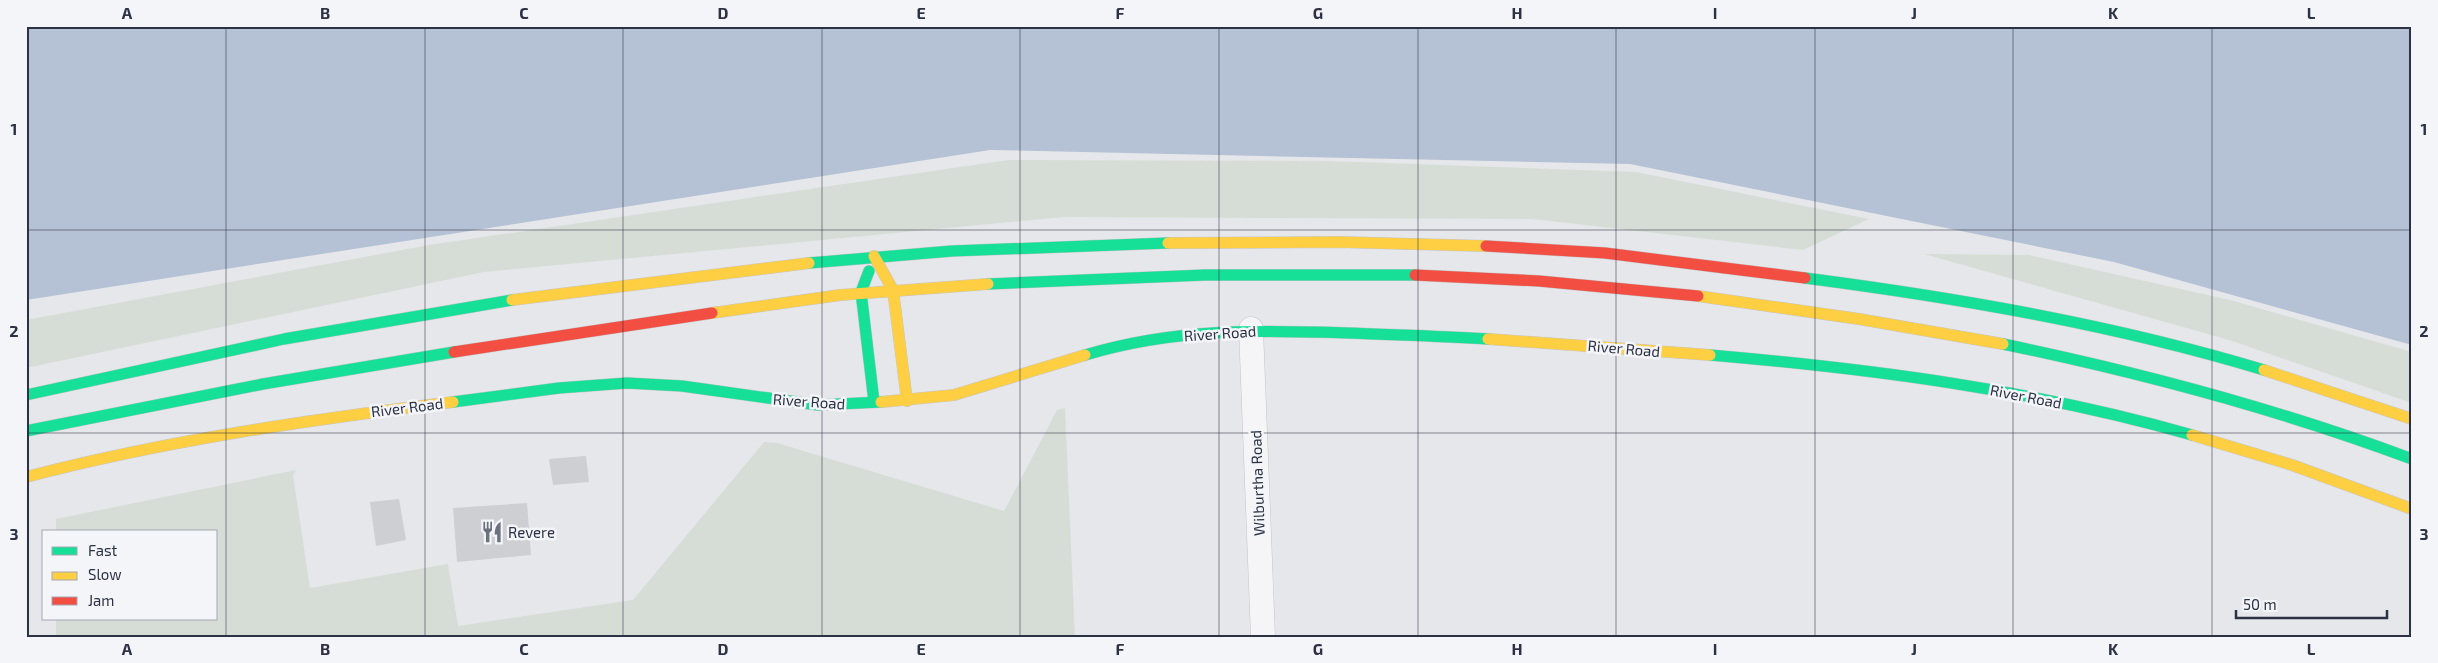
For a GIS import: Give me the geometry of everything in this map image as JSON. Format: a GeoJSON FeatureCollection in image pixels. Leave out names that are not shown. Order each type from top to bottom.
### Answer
{"type":"FeatureCollection","features":[{"type":"Feature","properties":{"kind":"main road"},"geometry":{"type":"LineString","coordinates":[[26,395],[260,343],[448,309],[638,282],[874,256],[1088,245],[1262,242],[1436,245],[1609,254],[1839,282],[1971,301],[2145,338],[2263,370],[2412,419]]}},
{"type":"Feature","properties":{"kind":"main road"},"geometry":{"type":"LineString","coordinates":[[874,256],[893,290],[907,401]]}},
{"type":"Feature","properties":{"kind":"main road"},"geometry":{"type":"LineString","coordinates":[[874,256],[861,292],[874,402]]}},
{"type":"Feature","properties":{"kind":"main road"},"geometry":{"type":"LineString","coordinates":[[26,431],[260,384],[400,360],[540,337],[861,292],[1172,275],[1308,274],[1462,277],[1606,286],[1810,311],[1990,342],[2106,367],[2222,396],[2287,415],[2412,459]]}},
{"type":"Feature","properties":{"kind":"main road","name":"River Road"},"geometry":{"type":"LineString","coordinates":[[26,477],[134,451],[304,420],[585,385],[633,383],[691,386],[792,402],[843,406],[946,397],[988,386],[1099,350],[1143,340],[1200,332],[1251,329],[1543,342],[1811,364],[1923,378],[2034,397],[2144,421],[2252,452],[2359,488],[2412,509]]}},
{"type":"Feature","properties":{"kind":"street","name":"Wilburtha Road"},"geometry":{"type":"LineString","coordinates":[[1251,329],[1263,637]]}},
{"type":"Feature","properties":{"kind":"shaded area"},"geometry":{"type":"Polygon","coordinates":[[[1008,160],[1331,161],[1636,172],[1869,219],[1803,250],[1532,219],[1064,217],[484,272],[26,368],[26,320],[429,245],[1008,160]]]}},
{"type":"Feature","properties":{"kind":"shaded area"},"geometry":{"type":"Polygon","coordinates":[[[1924,254],[2029,255],[2230,300],[2412,352],[2412,403],[2229,340],[1924,254]]]}},
{"type":"Feature","properties":{"kind":"shaded area"},"geometry":{"type":"Polygon","coordinates":[[[1065,408],[1075,637],[56,637],[56,620],[218,620],[218,530],[56,530],[56,519],[296,470],[293,475],[310,588],[448,564],[458,626],[633,600],[764,442],[777,443],[1004,511],[1057,410],[1065,408]]]}},
{"type":"Feature","properties":{"kind":"water"},"geometry":{"type":"Polygon","coordinates":[[[26,26],[2412,26],[2412,345],[2114,262],[1630,164],[990,150],[26,300],[26,26]]]}},
{"type":"Feature","properties":{"kind":"building"},"geometry":{"type":"Polygon","coordinates":[[[586,456],[589,482],[553,485],[549,459],[586,456]]]}},
{"type":"Feature","properties":{"kind":"building"},"geometry":{"type":"Polygon","coordinates":[[[399,499],[406,540],[376,546],[370,502],[399,499]]]}},
{"type":"Feature","properties":{"kind":"building","name":"Revere"},"geometry":{"type":"Polygon","coordinates":[[[527,503],[531,555],[457,562],[453,508],[527,503]]]}},
{"type":"Feature","properties":{"kind":"traffic: fast"},"geometry":{"type":"LineString","coordinates":[[809,263],[952,251],[1168,243]]}},
{"type":"Feature","properties":{"kind":"traffic: fast"},"geometry":{"type":"LineString","coordinates":[[869,271],[861,292],[874,402]]}},
{"type":"Feature","properties":{"kind":"traffic: fast"},"geometry":{"type":"LineString","coordinates":[[988,284],[1205,275],[1415,275]]}},
{"type":"Feature","properties":{"kind":"traffic: fast"},"geometry":{"type":"LineString","coordinates":[[1805,278],[1921,294],[2094,326],[2151,339],[2264,370]]}},
{"type":"Feature","properties":{"kind":"traffic: fast"},"geometry":{"type":"LineString","coordinates":[[26,395],[284,339],[512,300]]}},
{"type":"Feature","properties":{"kind":"traffic: fast"},"geometry":{"type":"LineString","coordinates":[[1085,355],[1151,340],[1216,333],[1314,332],[1488,339]]}},
{"type":"Feature","properties":{"kind":"traffic: fast"},"geometry":{"type":"LineString","coordinates":[[2003,344],[2107,367],[2261,408],[2412,459]]}},
{"type":"Feature","properties":{"kind":"traffic: fast"},"geometry":{"type":"LineString","coordinates":[[26,431],[263,384],[454,352]]}},
{"type":"Feature","properties":{"kind":"traffic: fast"},"geometry":{"type":"LineString","coordinates":[[1710,355],[1832,367],[1953,383],[2073,405],[2192,435]]}},
{"type":"Feature","properties":{"kind":"traffic: fast"},"geometry":{"type":"LineString","coordinates":[[453,402],[559,388],[627,383],[682,386],[818,405],[881,402]]}},
{"type":"Feature","properties":{"kind":"traffic: slow"},"geometry":{"type":"LineString","coordinates":[[1168,243],[1339,242],[1486,246]]}},
{"type":"Feature","properties":{"kind":"traffic: slow"},"geometry":{"type":"LineString","coordinates":[[874,256],[893,290],[907,401]]}},
{"type":"Feature","properties":{"kind":"traffic: slow"},"geometry":{"type":"LineString","coordinates":[[512,300],[809,263]]}},
{"type":"Feature","properties":{"kind":"traffic: slow"},"geometry":{"type":"LineString","coordinates":[[712,313],[840,295],[988,284]]}},
{"type":"Feature","properties":{"kind":"traffic: slow"},"geometry":{"type":"LineString","coordinates":[[1698,296],[1859,319],[2003,344]]}},
{"type":"Feature","properties":{"kind":"traffic: slow"},"geometry":{"type":"LineString","coordinates":[[1488,339],[1710,355]]}},
{"type":"Feature","properties":{"kind":"traffic: slow"},"geometry":{"type":"LineString","coordinates":[[881,402],[954,395],[1085,355]]}},
{"type":"Feature","properties":{"kind":"traffic: slow"},"geometry":{"type":"LineString","coordinates":[[2264,370],[2412,419]]}},
{"type":"Feature","properties":{"kind":"traffic: slow"},"geometry":{"type":"LineString","coordinates":[[26,477],[132,452],[238,432],[453,402]]}},
{"type":"Feature","properties":{"kind":"traffic: slow"},"geometry":{"type":"LineString","coordinates":[[2192,435],[2292,465],[2412,509]]}},
{"type":"Feature","properties":{"kind":"traffic: jam"},"geometry":{"type":"LineString","coordinates":[[1486,246],[1605,253],[1805,278]]}},
{"type":"Feature","properties":{"kind":"traffic: jam"},"geometry":{"type":"LineString","coordinates":[[1415,275],[1539,281],[1698,296]]}},
{"type":"Feature","properties":{"kind":"traffic: jam"},"geometry":{"type":"LineString","coordinates":[[454,352],[712,313]]}},
{"type":"Feature","properties":{"kind":"place","name":"Revere"},"geometry":{"type":"Point","coordinates":[492,532]}}]}
